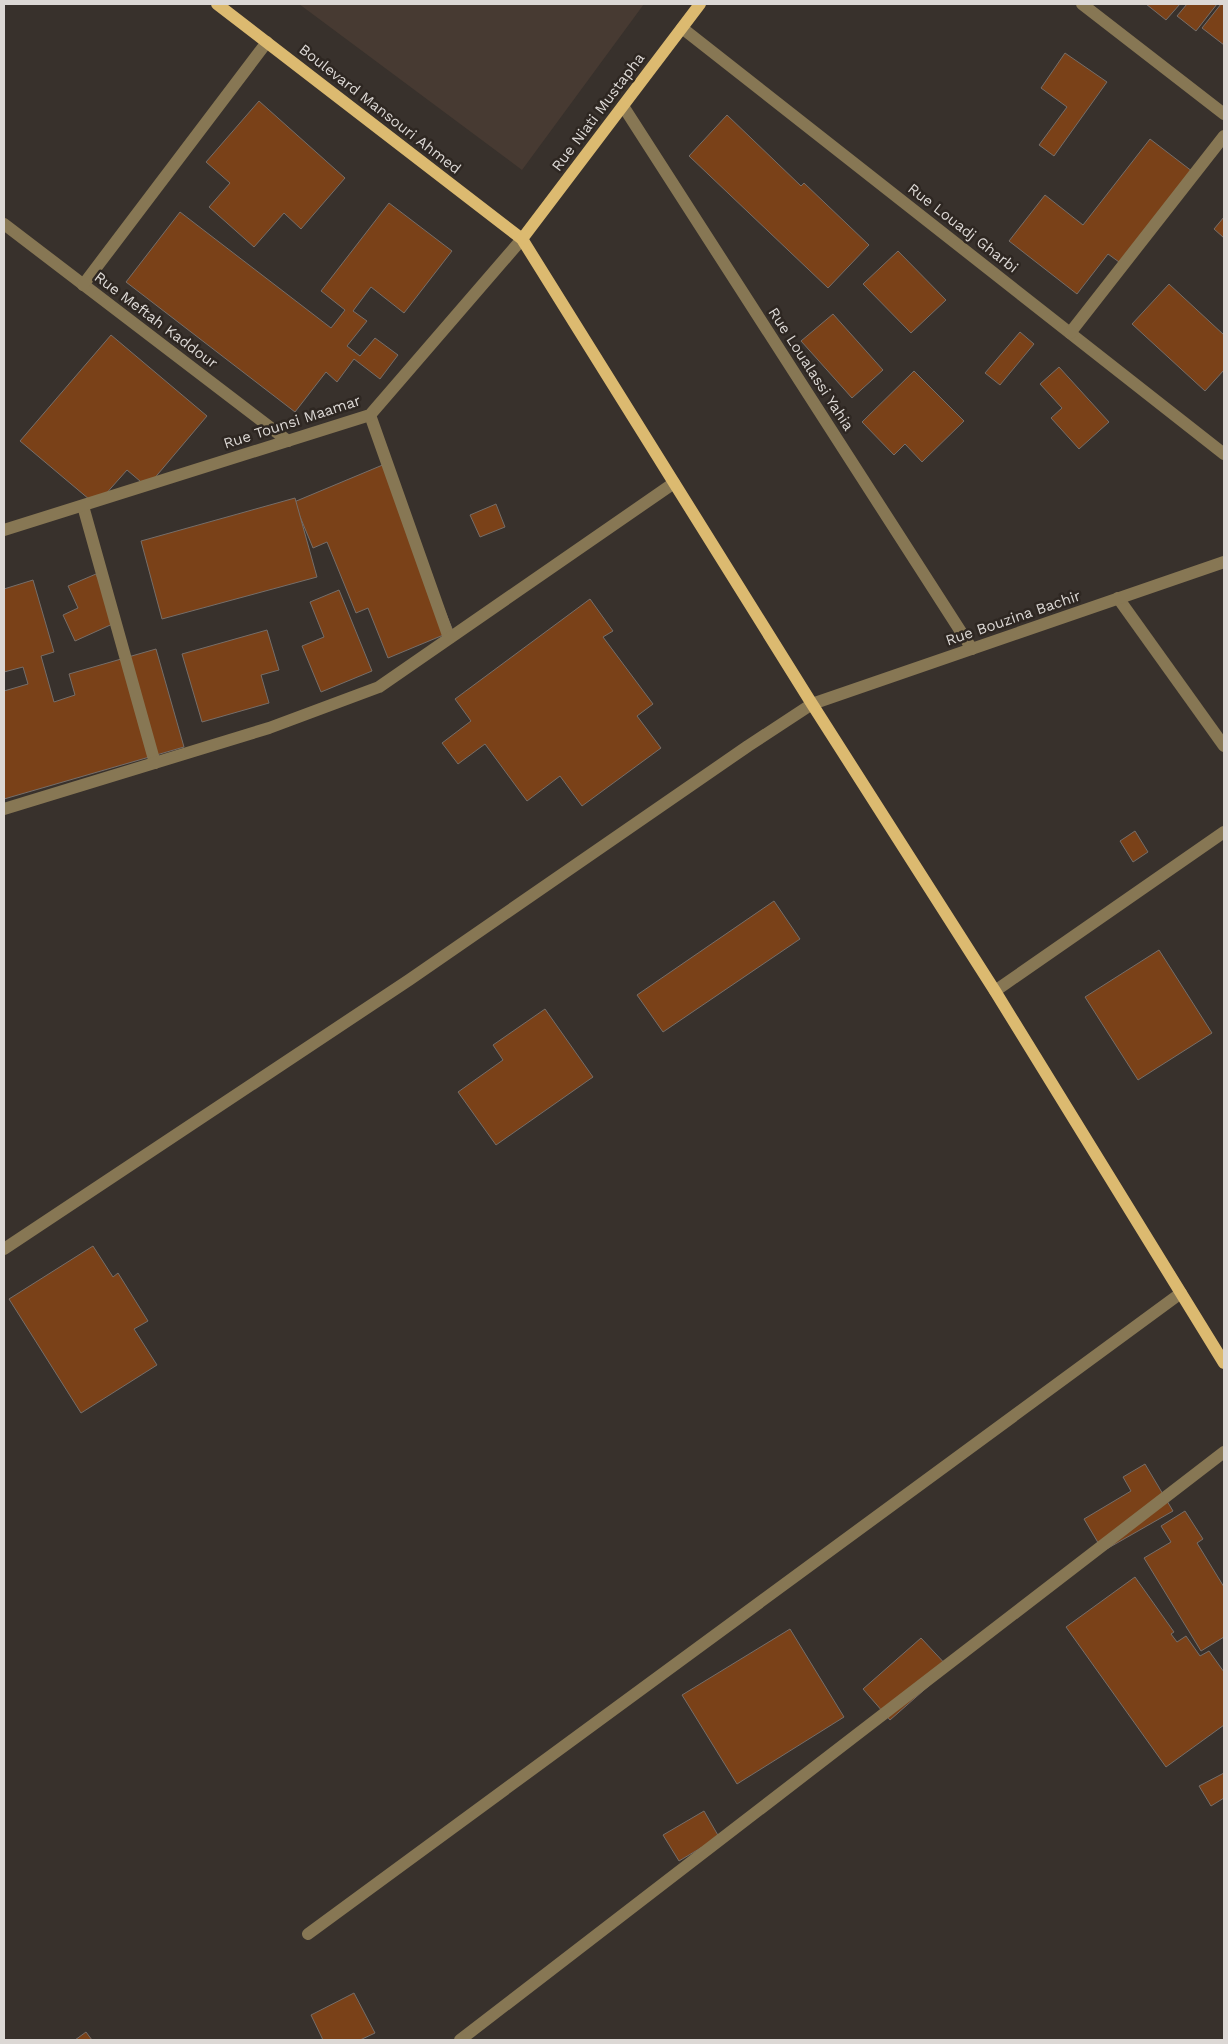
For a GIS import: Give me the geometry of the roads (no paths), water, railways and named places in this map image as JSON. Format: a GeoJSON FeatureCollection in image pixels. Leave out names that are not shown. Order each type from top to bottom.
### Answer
{"type":"FeatureCollection","features":[{"type":"Feature","properties":{"kind":"main road","name":"Boulevard Mansouri Ahmed"},"geometry":{"type":"LineString","coordinates":[[217,4],[522,239]]}},
{"type":"Feature","properties":{"kind":"main road","name":"Rue Niati Mustapha"},"geometry":{"type":"LineString","coordinates":[[522,239],[700,4]]}},
{"type":"Feature","properties":{"kind":"main road"},"geometry":{"type":"LineString","coordinates":[[522,239],[812,704],[994,991],[1224,1364]]}},
{"type":"Feature","properties":{"kind":"street"},"geometry":{"type":"LineString","coordinates":[[1082,4],[1224,114]]}},
{"type":"Feature","properties":{"kind":"street","name":"Rue Louadj Gharbi"},"geometry":{"type":"LineString","coordinates":[[682,28],[1224,454]]}},
{"type":"Feature","properties":{"kind":"street"},"geometry":{"type":"LineString","coordinates":[[83,285],[267,42]]}},
{"type":"Feature","properties":{"kind":"street","name":"Rue Loualassi Yahia"},"geometry":{"type":"LineString","coordinates":[[623,106],[972,649]]}},
{"type":"Feature","properties":{"kind":"street"},"geometry":{"type":"LineString","coordinates":[[1070,333],[1224,136]]}},
{"type":"Feature","properties":{"kind":"street","name":"Rue Meftah Kaddour"},"geometry":{"type":"LineString","coordinates":[[4,224],[288,441]]}},
{"type":"Feature","properties":{"kind":"street","name":"Rue Tounsi Maamar"},"geometry":{"type":"LineString","coordinates":[[4,530],[370,416],[522,239]]}},
{"type":"Feature","properties":{"kind":"street"},"geometry":{"type":"LineString","coordinates":[[370,416],[449,638]]}},
{"type":"Feature","properties":{"kind":"street"},"geometry":{"type":"LineString","coordinates":[[4,810],[269,728],[378,686],[674,483]]}},
{"type":"Feature","properties":{"kind":"street"},"geometry":{"type":"LineString","coordinates":[[83,506],[155,763]]}},
{"type":"Feature","properties":{"kind":"street","name":"Rue Bouzina Bachir"},"geometry":{"type":"LineString","coordinates":[[4,1249],[409,980],[748,746],[812,704],[1224,562]]}},
{"type":"Feature","properties":{"kind":"street"},"geometry":{"type":"LineString","coordinates":[[1118,598],[1224,746]]}},
{"type":"Feature","properties":{"kind":"street"},"geometry":{"type":"LineString","coordinates":[[994,991],[1224,832]]}},
{"type":"Feature","properties":{"kind":"street"},"geometry":{"type":"LineString","coordinates":[[308,1934],[1181,1293]]}},
{"type":"Feature","properties":{"kind":"street"},"geometry":{"type":"LineString","coordinates":[[460,2040],[1224,1452]]}}]}
